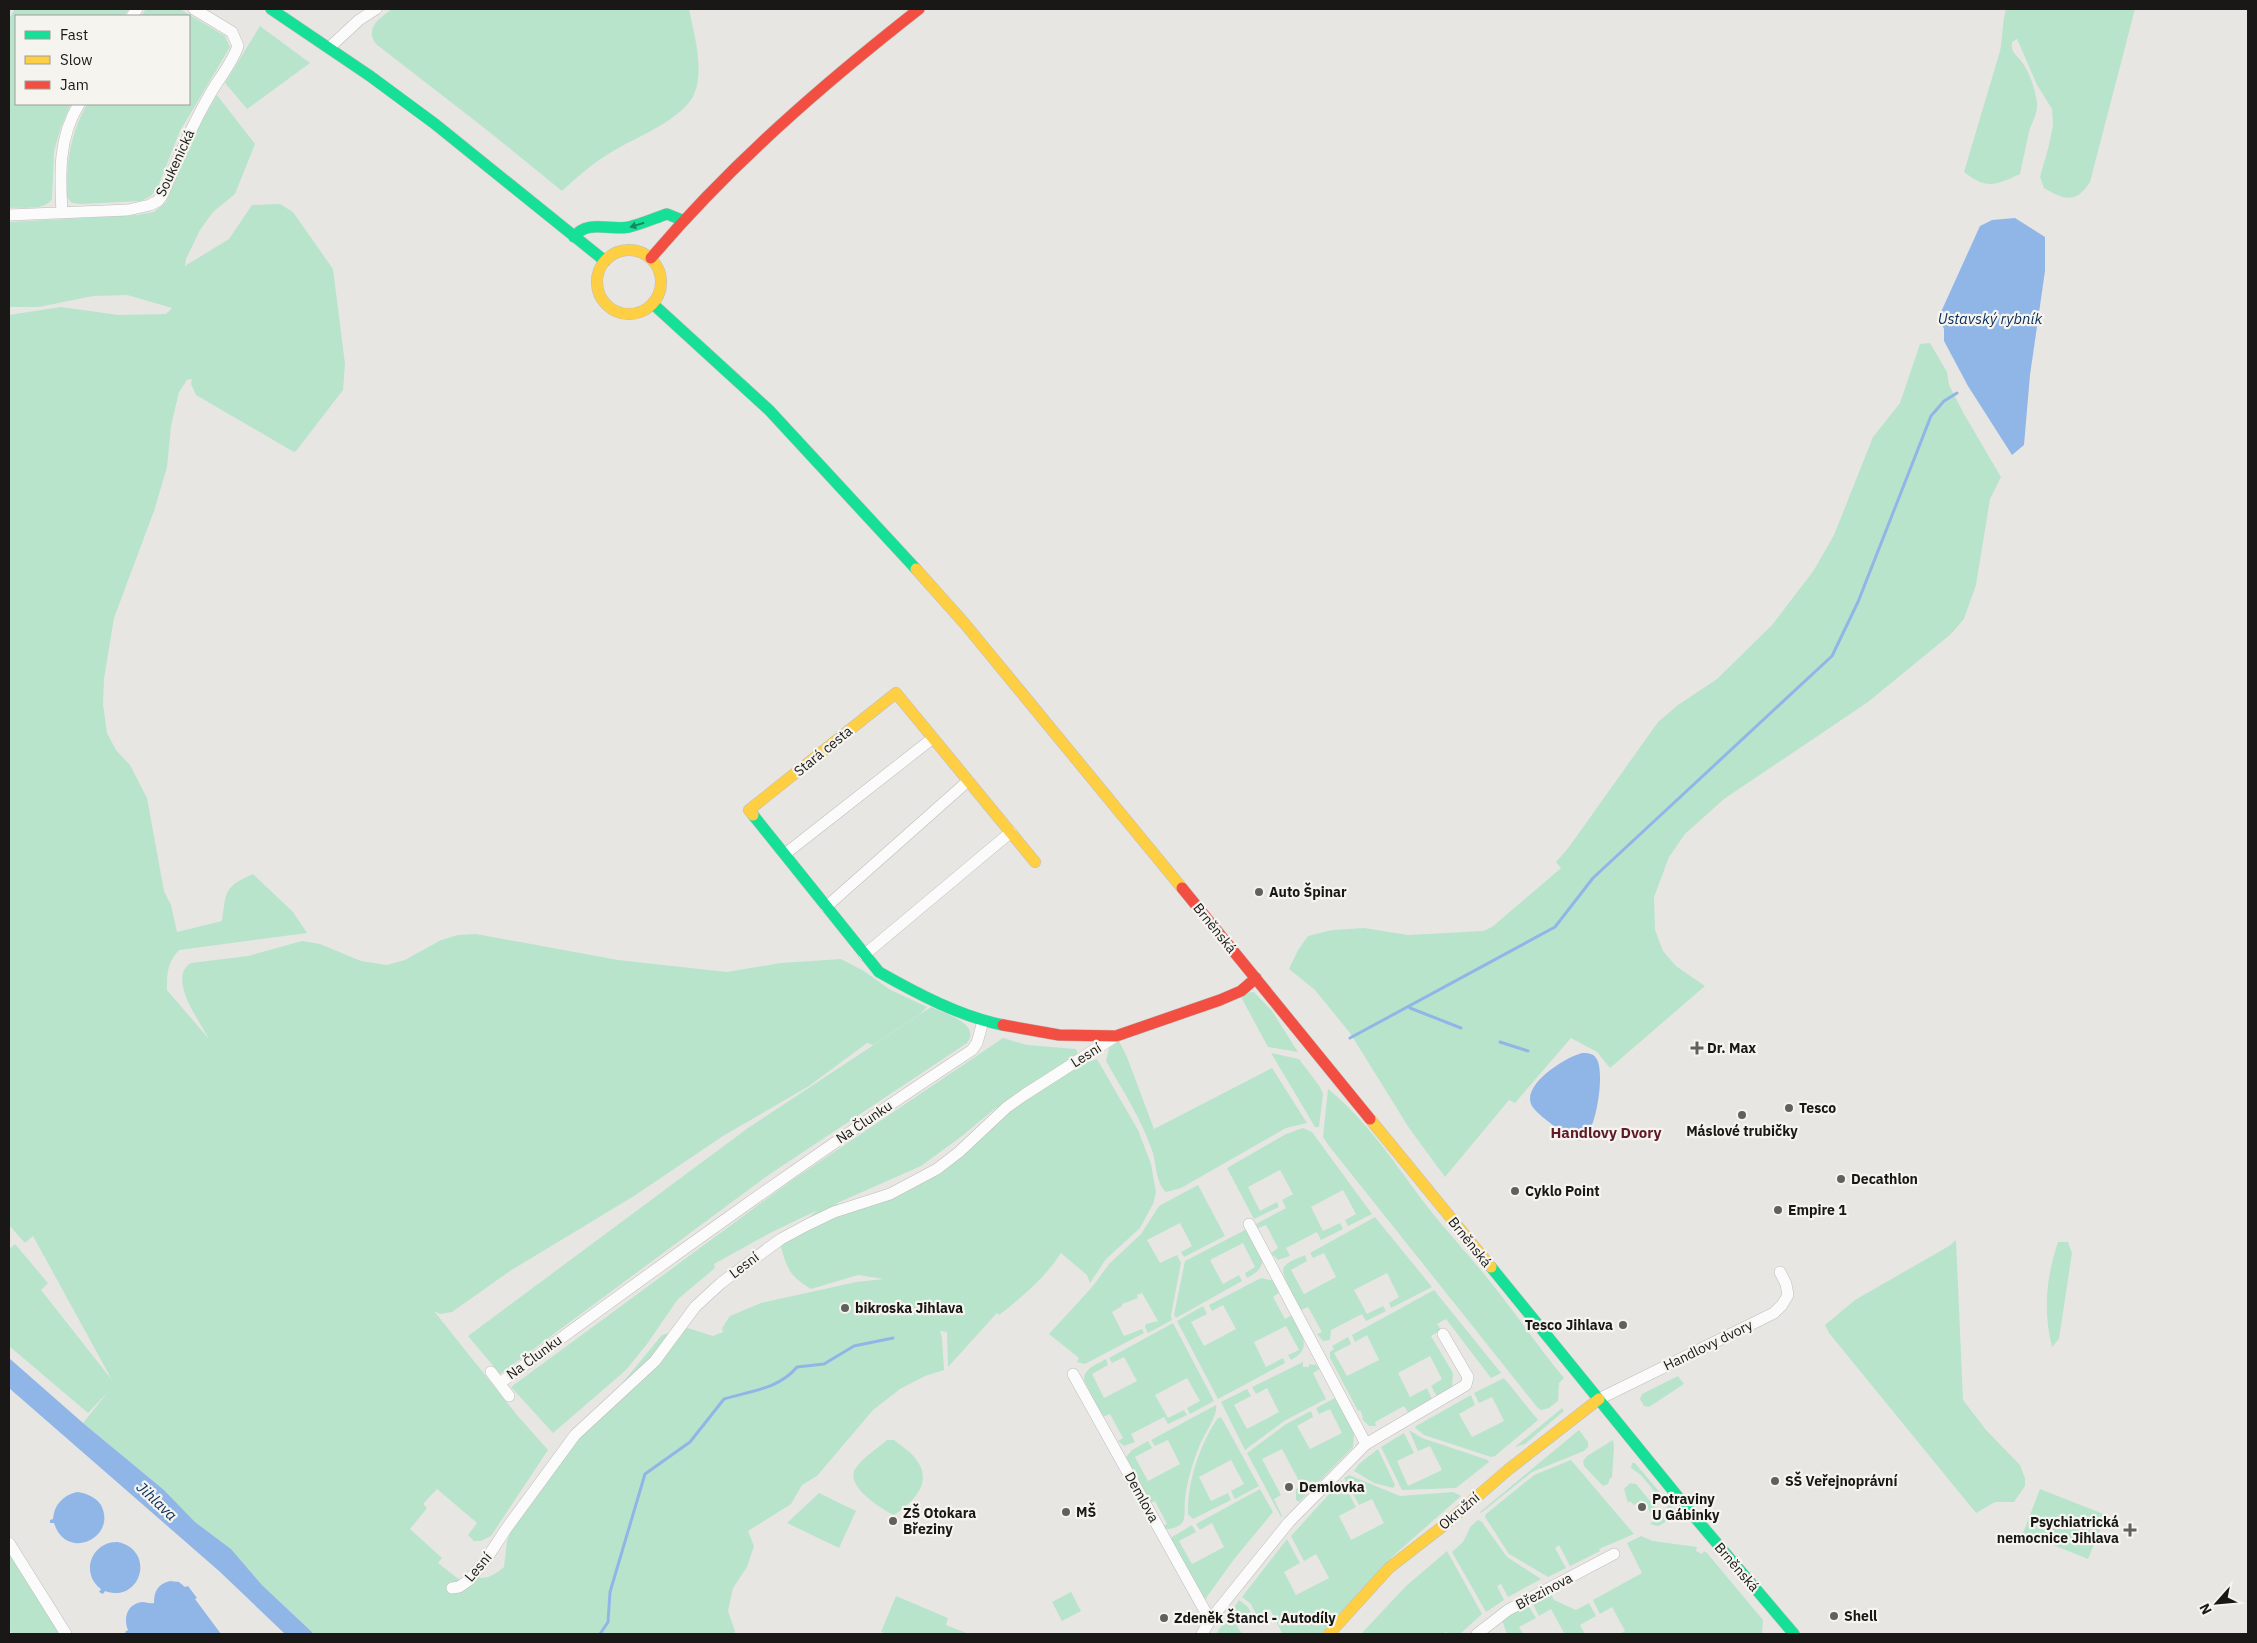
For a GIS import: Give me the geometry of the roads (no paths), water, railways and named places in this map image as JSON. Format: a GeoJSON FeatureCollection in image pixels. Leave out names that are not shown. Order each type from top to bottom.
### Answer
{"type":"FeatureCollection","features":[{"type":"Feature","properties":{"kind":"main road"},"geometry":{"type":"LineString","coordinates":[[271,9],[330,47],[529,198],[605,261]]}},
{"type":"Feature","properties":{"kind":"main road"},"geometry":{"type":"LineString","coordinates":[[651,258],[682,220],[720,180],[804,100],[919,9]]}},
{"type":"Feature","properties":{"kind":"main road"},"geometry":{"type":"LineString","coordinates":[[574,237],[579,230],[586,227],[628,227],[667,214],[682,220]]}},
{"type":"Feature","properties":{"kind":"main road"},"geometry":{"type":"LineString","coordinates":[[628,250],[642,253],[651,258],[660,272],[662,281],[658,297],[653,304],[646,310],[629,314],[612,309],[600,295],[598,286],[598,278],[605,261],[613,254],[628,250]]}},
{"type":"Feature","properties":{"kind":"main road","name":"Brněnská"},"geometry":{"type":"LineString","coordinates":[[653,304],[769,410],[869,516],[965,624],[1702,1526],[1794,1634]]}},
{"type":"Feature","properties":{"kind":"main road","name":"Stará cesta"},"geometry":{"type":"LineString","coordinates":[[983,1021],[885,976],[864,955],[749,810],[896,693],[1035,862]]}},
{"type":"Feature","properties":{"kind":"main road"},"geometry":{"type":"LineString","coordinates":[[983,1021],[1059,1035],[1116,1036],[1220,1000],[1241,991],[1256,978]]}},
{"type":"Feature","properties":{"kind":"main road","name":"Okružní"},"geometry":{"type":"LineString","coordinates":[[1328,1634],[1389,1568],[1443,1526],[1516,1463],[1599,1399]]}},
{"type":"Feature","properties":{"kind":"street","name":"Soukenická"},"geometry":{"type":"LineString","coordinates":[[9,216],[142,208],[158,201],[164,194],[188,136],[238,46],[232,32],[194,9]]}},
{"type":"Feature","properties":{"kind":"street"},"geometry":{"type":"LineString","coordinates":[[330,47],[360,20],[376,9]]}},
{"type":"Feature","properties":{"kind":"street"},"geometry":{"type":"LineString","coordinates":[[62,213],[60,172],[63,146],[79,105]]}},
{"type":"Feature","properties":{"kind":"street"},"geometry":{"type":"LineString","coordinates":[[784,854],[933,738]]}},
{"type":"Feature","properties":{"kind":"street"},"geometry":{"type":"LineString","coordinates":[[826,907],[968,781]]}},
{"type":"Feature","properties":{"kind":"street"},"geometry":{"type":"LineString","coordinates":[[864,955],[1011,832]]}},
{"type":"Feature","properties":{"kind":"street","name":"Na Člunku"},"geometry":{"type":"LineString","coordinates":[[500,1383],[674,1254],[853,1128],[972,1050],[977,1043],[983,1021]]}},
{"type":"Feature","properties":{"kind":"street","name":"Lesní"},"geometry":{"type":"LineString","coordinates":[[452,1588],[460,1587],[469,1580],[485,1562],[510,1523],[575,1435],[655,1361],[695,1307],[721,1283],[781,1239],[807,1225],[834,1212],[890,1194],[937,1169],[959,1152],[1007,1107],[1116,1036]]}},
{"type":"Feature","properties":{"kind":"street"},"geometry":{"type":"LineString","coordinates":[[1249,1224],[1366,1444]]}},
{"type":"Feature","properties":{"kind":"street","name":"Handlovy dvory"},"geometry":{"type":"LineString","coordinates":[[1599,1399],[1774,1313],[1788,1295],[1780,1272]]}},
{"type":"Feature","properties":{"kind":"street"},"geometry":{"type":"LineString","coordinates":[[1202,1634],[1210,1620],[1289,1522],[1366,1444],[1466,1386],[1468,1377],[1443,1334]]}},
{"type":"Feature","properties":{"kind":"street"},"geometry":{"type":"LineString","coordinates":[[491,1372],[509,1396]]}},
{"type":"Feature","properties":{"kind":"street","name":"Demlova"},"geometry":{"type":"LineString","coordinates":[[1073,1374],[1210,1620]]}},
{"type":"Feature","properties":{"kind":"street"},"geometry":{"type":"LineString","coordinates":[[9,1543],[66,1634]]}},
{"type":"Feature","properties":{"kind":"street","name":"Březinova"},"geometry":{"type":"LineString","coordinates":[[1477,1634],[1508,1610],[1614,1554]]}},
{"type":"Feature","properties":{"kind":"water","name":"Ustavský rybník"},"geometry":{"type":"Polygon","coordinates":[[[2015,218],[2045,237],[2045,271],[2030,375],[2024,445],[2012,455],[1968,386],[1944,341],[1944,329],[1940,319],[1941,312],[1980,226],[1992,220],[2015,218]]]}},
{"type":"Feature","properties":{"kind":"water"},"geometry":{"type":"Polygon","coordinates":[[[1582,1053],[1595,1056],[1599,1065],[1600,1088],[1591,1127],[1586,1136],[1578,1140],[1571,1139],[1540,1115],[1532,1106],[1530,1098],[1532,1089],[1546,1073],[1566,1060],[1582,1053]]]}},
{"type":"Feature","properties":{"kind":"water","name":"Jihlava"},"geometry":{"type":"Polygon","coordinates":[[[9,1358],[83,1423],[164,1490],[195,1522],[231,1549],[262,1585],[314,1634],[285,1634],[219,1571],[9,1388],[9,1358]]]}},
{"type":"Feature","properties":{"kind":"water"},"geometry":{"type":"Polygon","coordinates":[[[77,1492],[94,1498],[101,1505],[104,1517],[103,1527],[97,1535],[88,1541],[79,1543],[69,1541],[60,1535],[54,1523],[50,1523],[60,1501],[77,1492]]]}},
{"type":"Feature","properties":{"kind":"water"},"geometry":{"type":"Polygon","coordinates":[[[118,1542],[130,1547],[137,1555],[140,1565],[139,1575],[135,1584],[127,1590],[117,1593],[105,1591],[103,1594],[99,1592],[101,1589],[91,1575],[90,1567],[92,1560],[95,1552],[101,1547],[109,1543],[118,1542]]]}},
{"type":"Feature","properties":{"kind":"water"},"geometry":{"type":"Polygon","coordinates":[[[170,1581],[179,1582],[185,1587],[188,1586],[197,1598],[195,1599],[221,1634],[127,1634],[125,1632],[128,1630],[126,1616],[130,1609],[137,1603],[154,1603],[158,1589],[162,1584],[170,1581]]]}},
{"type":"Feature","properties":{"kind":"waterway"},"geometry":{"type":"LineString","coordinates":[[1350,1038],[1555,927],[1593,878],[1832,656],[1858,602],[1931,416],[1944,401],[1957,393]]}},
{"type":"Feature","properties":{"kind":"waterway"},"geometry":{"type":"LineString","coordinates":[[1410,1008],[1461,1028]]}},
{"type":"Feature","properties":{"kind":"waterway"},"geometry":{"type":"LineString","coordinates":[[1500,1042],[1528,1051]]}},
{"type":"Feature","properties":{"kind":"waterway"},"geometry":{"type":"LineString","coordinates":[[600,1634],[608,1622],[610,1592],[645,1474],[690,1442],[724,1399],[773,1385],[797,1367],[824,1364],[854,1346],[893,1338]]}},
{"type":"Feature","properties":{"kind":"place","name":"Auto Špinar"},"geometry":{"type":"Point","coordinates":[1259,892]}},
{"type":"Feature","properties":{"kind":"place","name":"Dr. Max"},"geometry":{"type":"Point","coordinates":[1697,1048]}},
{"type":"Feature","properties":{"kind":"place","name":"Tesco"},"geometry":{"type":"Point","coordinates":[1789,1108]}},
{"type":"Feature","properties":{"kind":"place","name":"Máslové trubičky"},"geometry":{"type":"Point","coordinates":[1742,1115]}},
{"type":"Feature","properties":{"kind":"place","name":"Decathlon"},"geometry":{"type":"Point","coordinates":[1841,1179]}},
{"type":"Feature","properties":{"kind":"place","name":"Cyklo Point"},"geometry":{"type":"Point","coordinates":[1515,1191]}},
{"type":"Feature","properties":{"kind":"place","name":"Empire 1"},"geometry":{"type":"Point","coordinates":[1778,1210]}},
{"type":"Feature","properties":{"kind":"place","name":"bikroska Jihlava"},"geometry":{"type":"Point","coordinates":[845,1308]}},
{"type":"Feature","properties":{"kind":"place","name":"Tesco Jihlava"},"geometry":{"type":"Point","coordinates":[1623,1325]}},
{"type":"Feature","properties":{"kind":"place","name":"SŠ Veřejnoprávní"},"geometry":{"type":"Point","coordinates":[1775,1481]}},
{"type":"Feature","properties":{"kind":"place","name":"Demlovka"},"geometry":{"type":"Point","coordinates":[1289,1487]}},
{"type":"Feature","properties":{"kind":"place","name":"Potraviny U Gábinky"},"geometry":{"type":"Point","coordinates":[1642,1507]}},
{"type":"Feature","properties":{"kind":"place","name":"MŠ"},"geometry":{"type":"Point","coordinates":[1066,1512]}},
{"type":"Feature","properties":{"kind":"place","name":"ZŠ Otokara Březiny"},"geometry":{"type":"Point","coordinates":[893,1521]}},
{"type":"Feature","properties":{"kind":"place","name":"Psychiatrická nemocnice Jihlava"},"geometry":{"type":"Point","coordinates":[2130,1530]}},
{"type":"Feature","properties":{"kind":"place","name":"Shell"},"geometry":{"type":"Point","coordinates":[1834,1616]}},
{"type":"Feature","properties":{"kind":"place","name":"Zdeněk Štancl - Autodíly"},"geometry":{"type":"Point","coordinates":[1164,1618]}},
{"type":"Feature","properties":{"kind":"district","name":"Handlovy Dvory"},"geometry":{"type":"Point","coordinates":[1606,1132]}}]}
